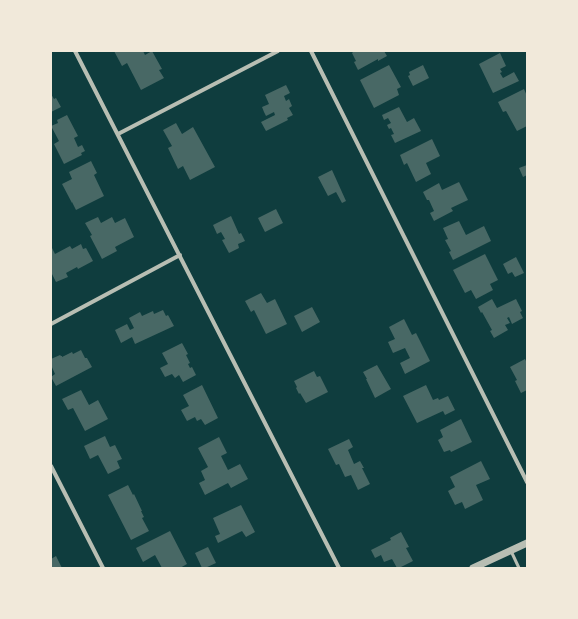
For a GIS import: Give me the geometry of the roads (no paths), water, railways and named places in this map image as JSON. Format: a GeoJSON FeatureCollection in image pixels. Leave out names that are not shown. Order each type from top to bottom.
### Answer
{"type":"FeatureCollection","features":[{"type":"Feature","properties":{"kind":"street"},"geometry":{"type":"LineString","coordinates":[[75,51],[339,568]]}},
{"type":"Feature","properties":{"kind":"street"},"geometry":{"type":"LineString","coordinates":[[118,134],[278,51]]}},
{"type":"Feature","properties":{"kind":"street"},"geometry":{"type":"LineString","coordinates":[[311,51],[527,482]]}},
{"type":"Feature","properties":{"kind":"street"},"geometry":{"type":"LineString","coordinates":[[51,324],[180,255]]}},
{"type":"Feature","properties":{"kind":"street"},"geometry":{"type":"LineString","coordinates":[[51,466],[103,568]]}},
{"type":"Feature","properties":{"kind":"street"},"geometry":{"type":"LineString","coordinates":[[476,568],[527,543]]}},
{"type":"Feature","properties":{"kind":"lane"},"geometry":{"type":"LineString","coordinates":[[511,550],[519,568]]}}]}
